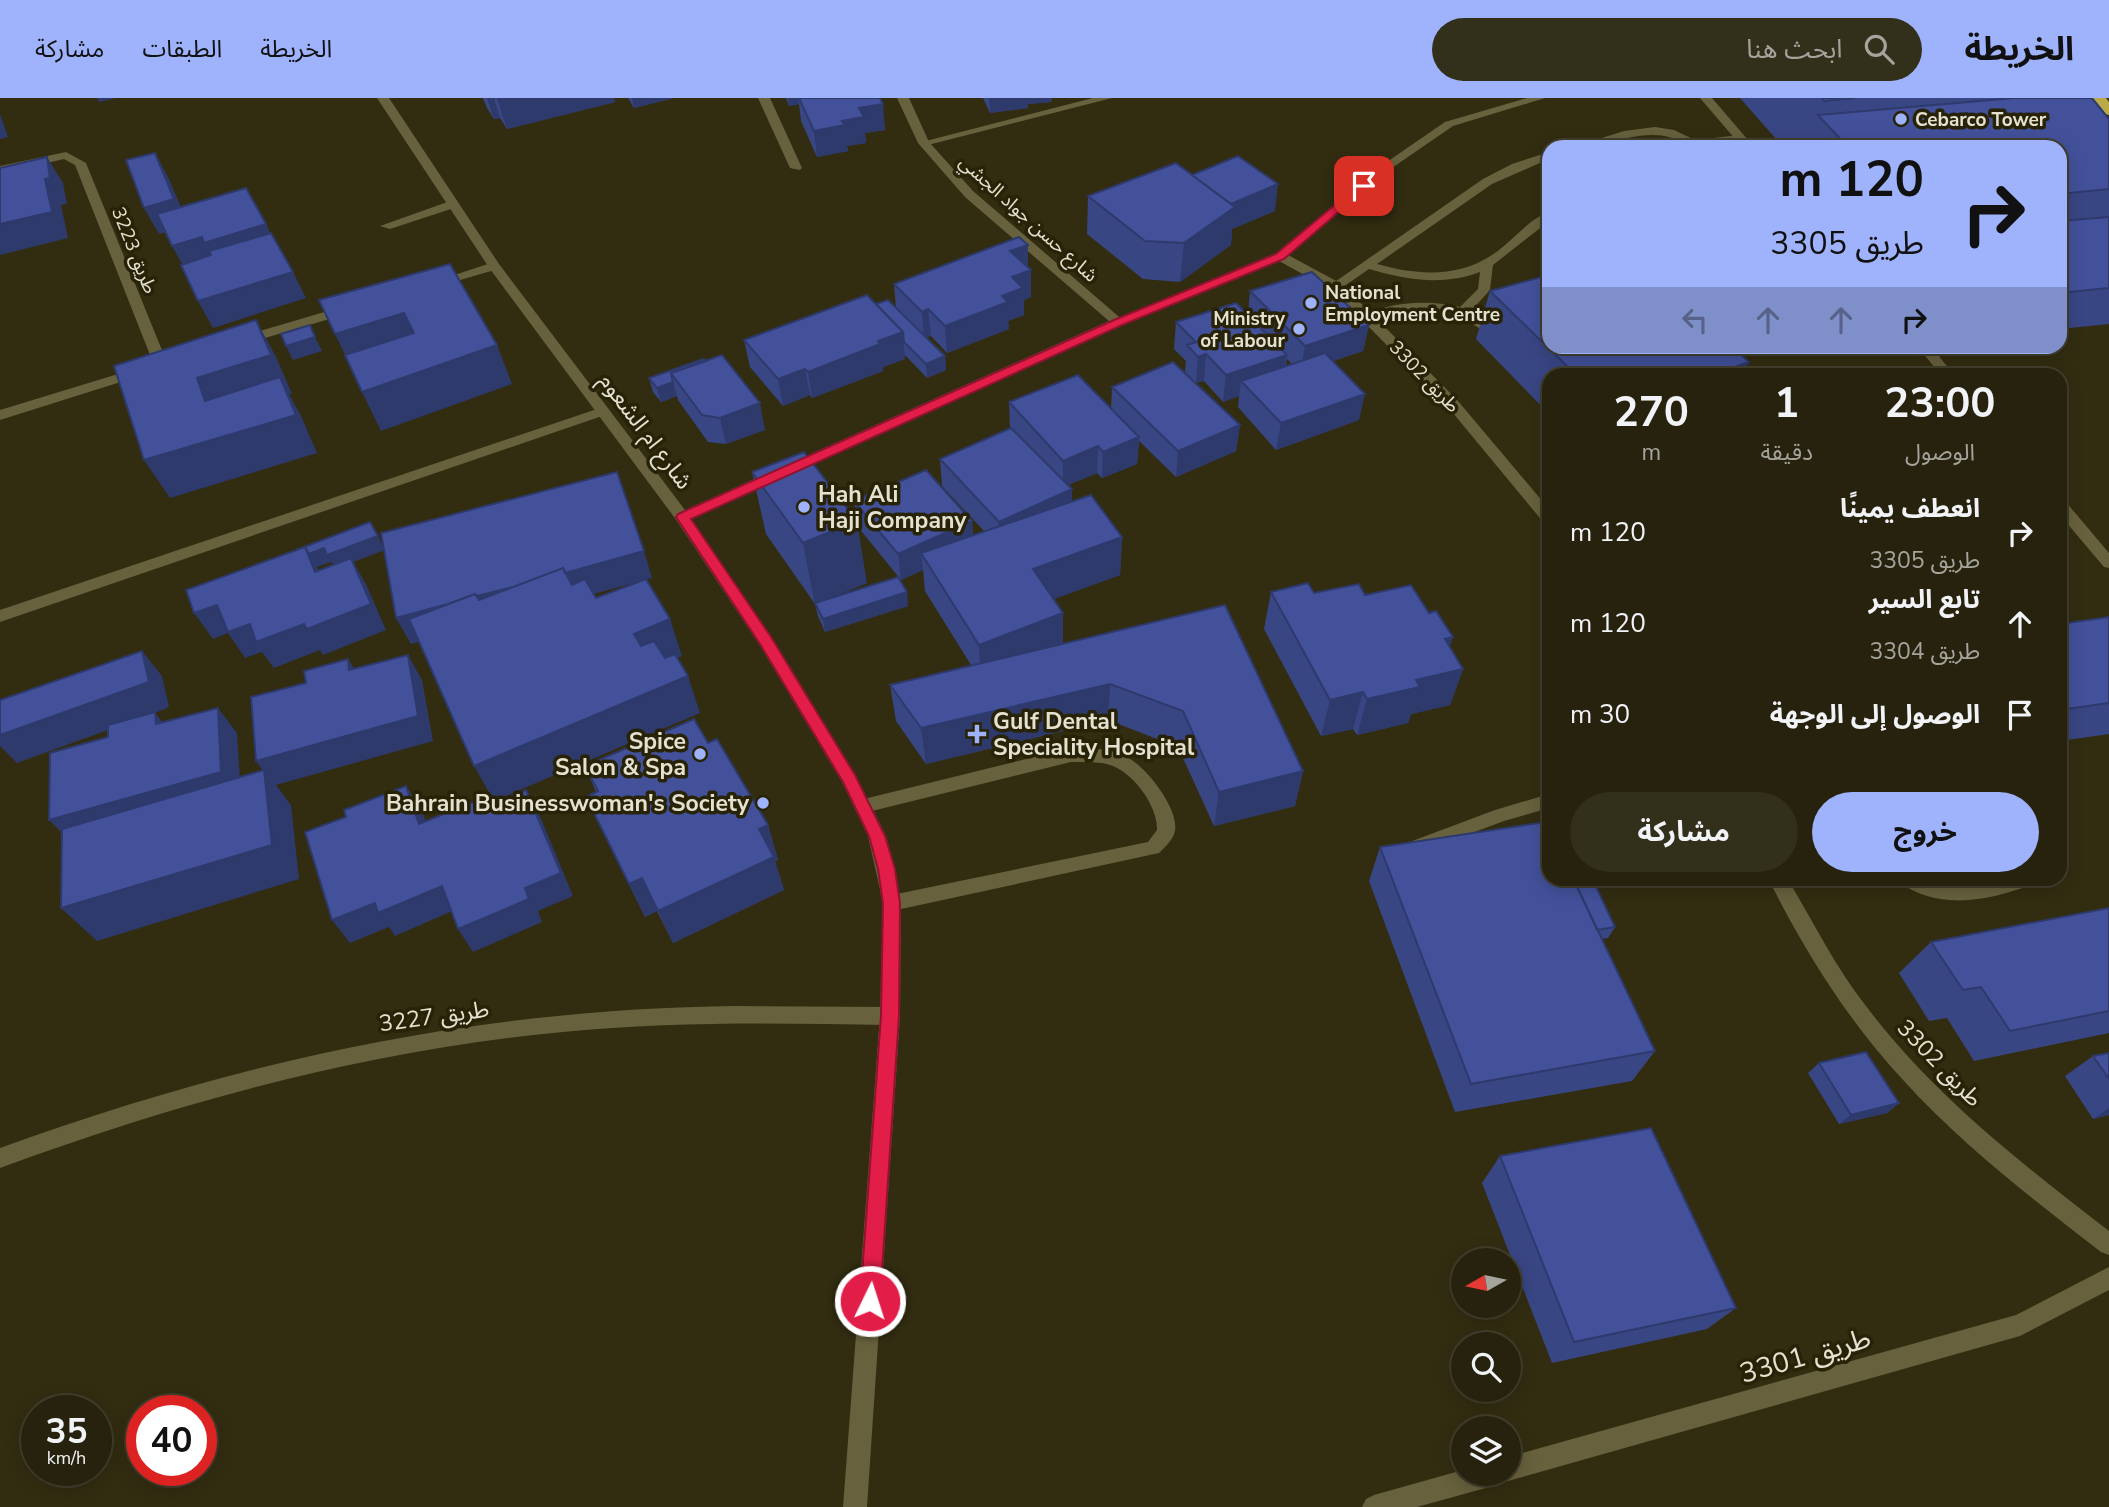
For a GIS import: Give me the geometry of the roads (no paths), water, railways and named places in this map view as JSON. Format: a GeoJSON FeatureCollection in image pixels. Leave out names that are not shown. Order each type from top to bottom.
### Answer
{"type":"FeatureCollection","features":[{"type":"Feature","properties":{"kind":"highway"},"geometry":{"type":"LineString","coordinates":[[2099,98],[2109,111]]}},
{"type":"Feature","properties":{"kind":"street","name":"شارع ام الشعوم"},"geometry":{"type":"LineString","coordinates":[[383,98],[494,266],[682,517],[765,640],[864,807],[886,869],[892,903],[890,1016],[855,1507]]}},
{"type":"Feature","properties":{"kind":"street"},"geometry":{"type":"LineString","coordinates":[[764,98],[796,169]]}},
{"type":"Feature","properties":{"kind":"street","name":"شارع حسن جواد الجشي"},"geometry":{"type":"LineString","coordinates":[[903,98],[924,143],[969,194],[1118,322]]}},
{"type":"Feature","properties":{"kind":"street"},"geometry":{"type":"LineString","coordinates":[[924,143],[1105,98]]}},
{"type":"Feature","properties":{"kind":"street"},"geometry":{"type":"LineString","coordinates":[[682,517],[1118,322],[1280,256],[1385,168],[1449,124],[1539,98]]}},
{"type":"Feature","properties":{"kind":"street"},"geometry":{"type":"LineString","coordinates":[[1706,98],[1742,140]]}},
{"type":"Feature","properties":{"kind":"street"},"geometry":{"type":"LineString","coordinates":[[1610,140],[1650,131],[1666,132],[1683,140]]}},
{"type":"Feature","properties":{"kind":"street","name":"طريق 3223"},"geometry":{"type":"LineString","coordinates":[[0,170],[66,155],[80,163],[168,363],[0,415]]}},
{"type":"Feature","properties":{"kind":"street"},"geometry":{"type":"LineString","coordinates":[[1335,286],[1470,190],[1515,167],[1542,157]]}},
{"type":"Feature","properties":{"kind":"street"},"geometry":{"type":"LineString","coordinates":[[386,226],[453,204]]}},
{"type":"Feature","properties":{"kind":"street"},"geometry":{"type":"LineString","coordinates":[[1368,265],[1402,276],[1449,276],[1488,264],[1542,220]]}},
{"type":"Feature","properties":{"kind":"street","name":"طريق 3302"},"geometry":{"type":"LineString","coordinates":[[1280,256],[1335,286],[1369,319],[1453,404],[1542,511]]}},
{"type":"Feature","properties":{"kind":"street"},"geometry":{"type":"LineString","coordinates":[[1462,313],[1484,290],[1488,264]]}},
{"type":"Feature","properties":{"kind":"street"},"geometry":{"type":"LineString","coordinates":[[427,286],[494,266]]}},
{"type":"Feature","properties":{"kind":"street"},"geometry":{"type":"LineString","coordinates":[[1369,319],[1402,307],[1422,305],[1462,313],[1482,322],[1489,329]]}},
{"type":"Feature","properties":{"kind":"street"},"geometry":{"type":"LineString","coordinates":[[228,345],[361,306]]}},
{"type":"Feature","properties":{"kind":"street"},"geometry":{"type":"LineString","coordinates":[[1930,354],[1942,368]]}},
{"type":"Feature","properties":{"kind":"street"},"geometry":{"type":"LineString","coordinates":[[0,616],[603,411]]}},
{"type":"Feature","properties":{"kind":"street"},"geometry":{"type":"LineString","coordinates":[[2067,513],[2109,563]]}},
{"type":"Feature","properties":{"kind":"street"},"geometry":{"type":"LineString","coordinates":[[864,807],[1072,755],[1093,754],[1108,756],[1133,768],[1143,777],[1166,817],[1165,835],[1153,848],[892,903]]}},
{"type":"Feature","properties":{"kind":"street"},"geometry":{"type":"LineString","coordinates":[[1399,854],[1478,822],[1542,804]]}},
{"type":"Feature","properties":{"kind":"street","name":"طريق 3302"},"geometry":{"type":"LineString","coordinates":[[1782,886],[1858,1010],[1925,1089],[2019,1175],[2109,1244]]}},
{"type":"Feature","properties":{"kind":"street"},"geometry":{"type":"LineString","coordinates":[[1922,886],[1935,894],[1952,897],[1998,886]]}},
{"type":"Feature","properties":{"kind":"street","name":"طريق 3227"},"geometry":{"type":"LineString","coordinates":[[0,1158],[134,1111],[372,1049],[505,1030],[644,1017],[890,1016]]}},
{"type":"Feature","properties":{"kind":"street","name":"طريق 3301"},"geometry":{"type":"LineString","coordinates":[[1521,1465],[2020,1325],[2109,1279]]}},
{"type":"Feature","properties":{"kind":"street"},"geometry":{"type":"LineString","coordinates":[[1374,1507],[1451,1486]]}},
{"type":"Feature","properties":{"kind":"place","name":"Cebarco Tower"},"geometry":{"type":"Point","coordinates":[1901,119]}},
{"type":"Feature","properties":{"kind":"place","name":"National Employment Centre"},"geometry":{"type":"Point","coordinates":[1311,303]}},
{"type":"Feature","properties":{"kind":"place","name":"Ministry of Labour"},"geometry":{"type":"Point","coordinates":[1299,329]}},
{"type":"Feature","properties":{"kind":"place","name":"Hah Ali Haji Company"},"geometry":{"type":"Point","coordinates":[804,507]}},
{"type":"Feature","properties":{"kind":"place","name":"Gulf Dental Speciality Hospital"},"geometry":{"type":"Point","coordinates":[977,734]}},
{"type":"Feature","properties":{"kind":"place","name":"Spice Salon & Spa"},"geometry":{"type":"Point","coordinates":[700,754]}},
{"type":"Feature","properties":{"kind":"place","name":"Bahrain Businesswoman's Society"},"geometry":{"type":"Point","coordinates":[763,803]}}]}
